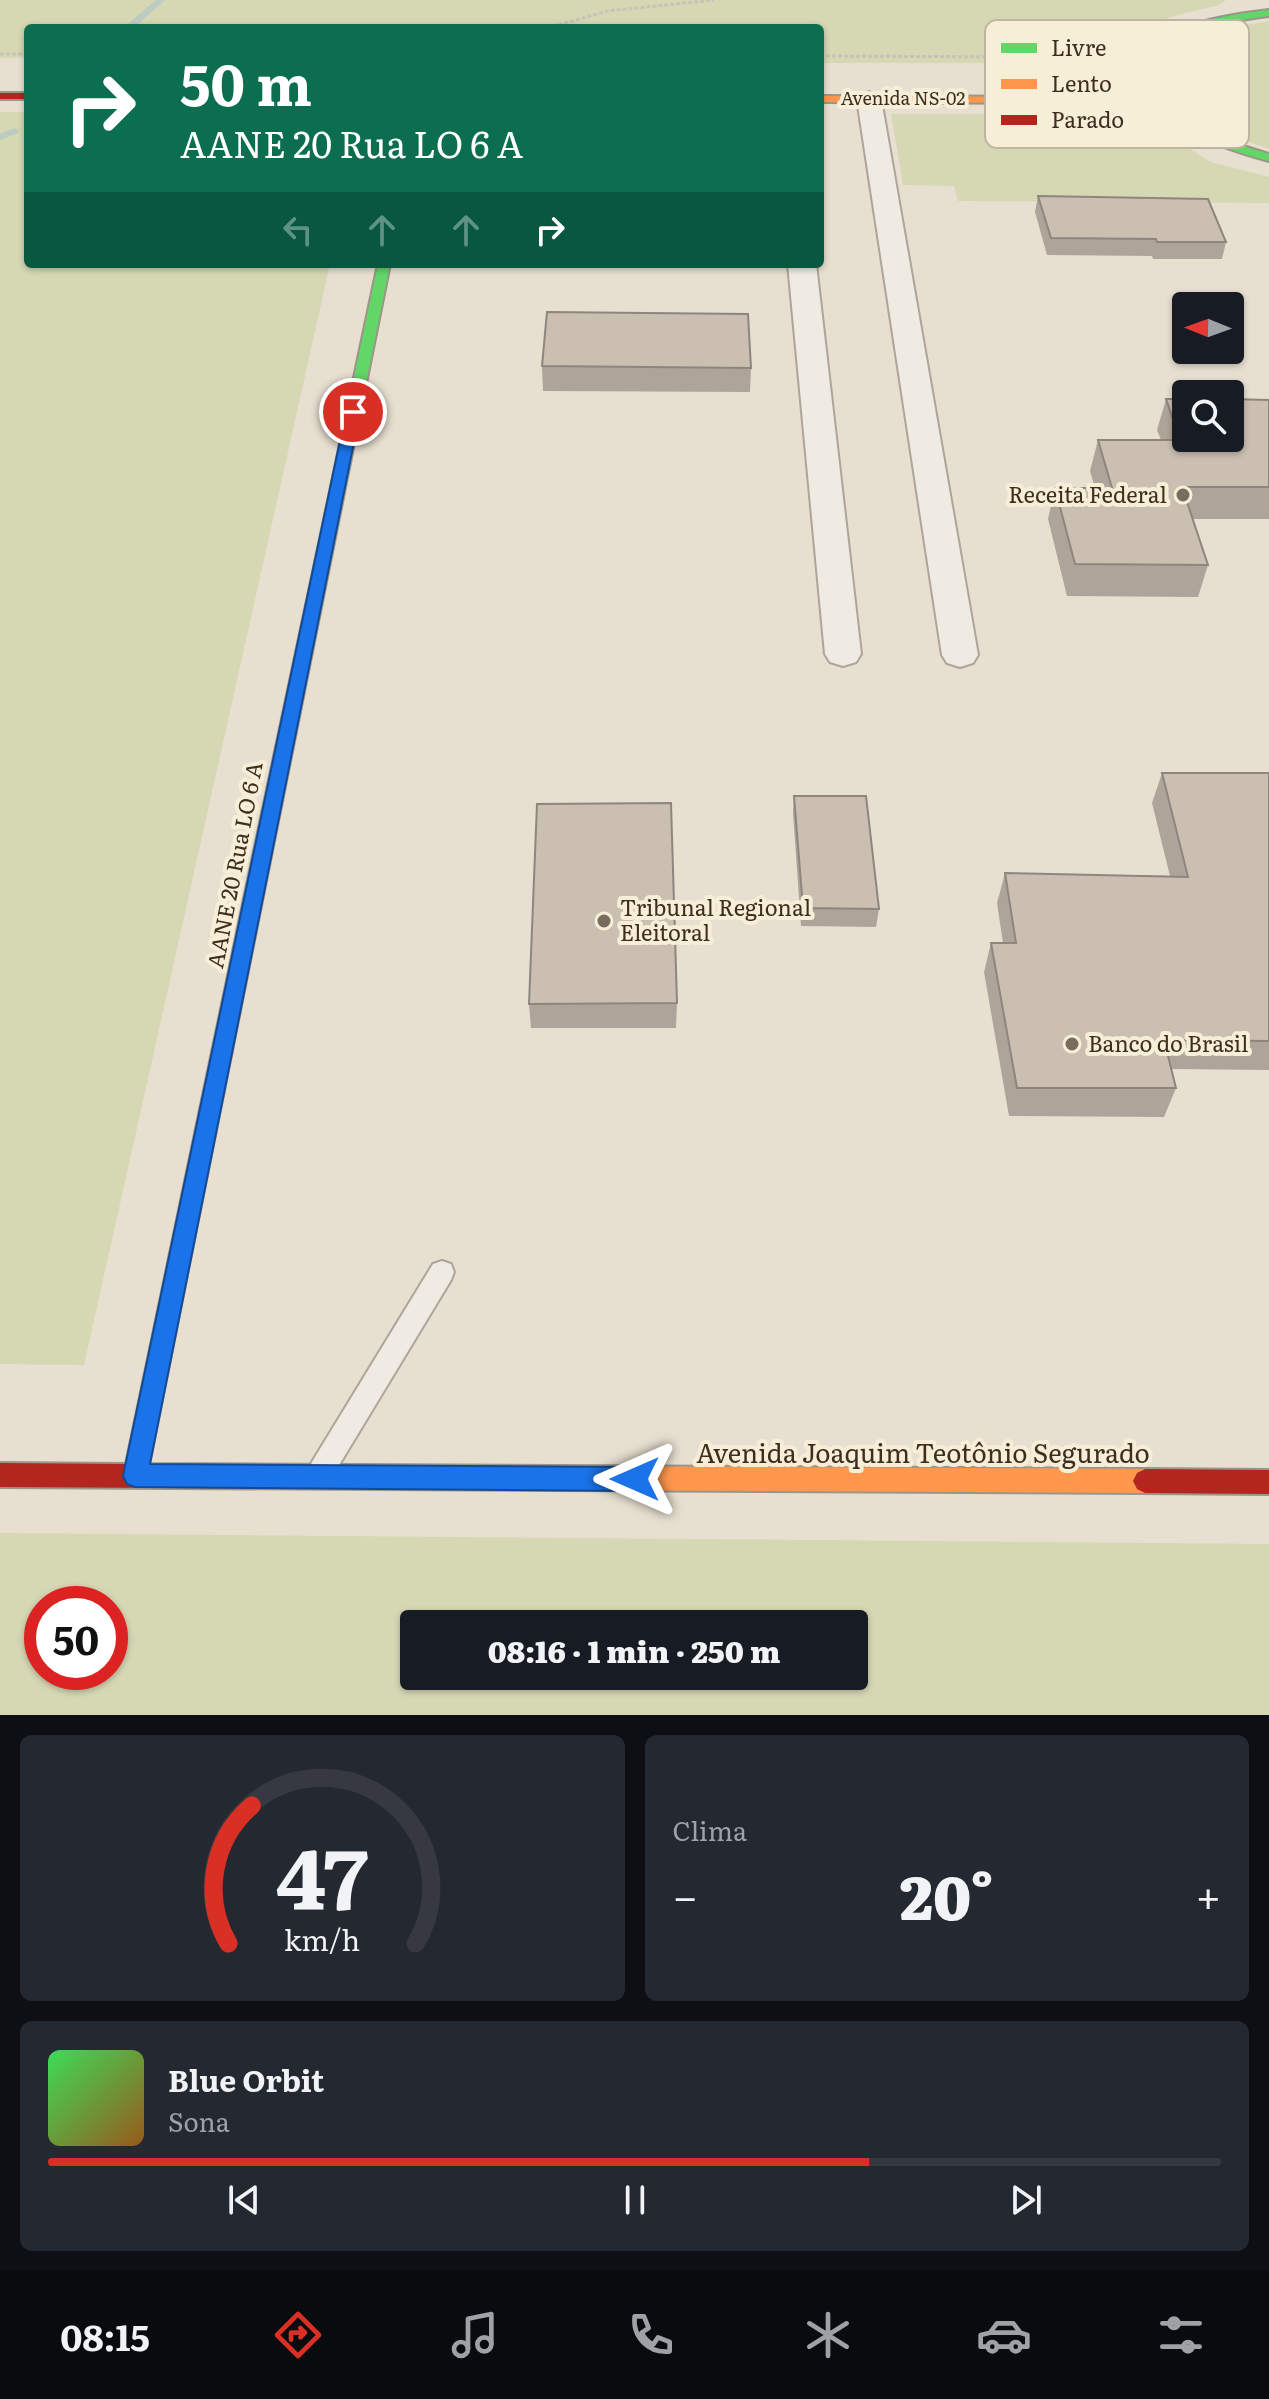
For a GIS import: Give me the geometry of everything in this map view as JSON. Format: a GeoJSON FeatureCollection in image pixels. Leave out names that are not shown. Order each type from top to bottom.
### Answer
{"type":"FeatureCollection","features":[{"type":"Feature","properties":{"kind":"street"},"geometry":{"type":"LineString","coordinates":[[1237,16],[1248,9],[1250,0]]}},
{"type":"Feature","properties":{"kind":"street"},"geometry":{"type":"LineString","coordinates":[[1224,20],[1269,13]]}},
{"type":"Feature","properties":{"kind":"street"},"geometry":{"type":"LineString","coordinates":[[0,96],[24,96]]}},
{"type":"Feature","properties":{"kind":"street","name":"Avenida NS-02"},"geometry":{"type":"LineString","coordinates":[[824,99],[985,100]]}},
{"type":"Feature","properties":{"kind":"street"},"geometry":{"type":"LineString","coordinates":[[869,99],[960,655]]}},
{"type":"Feature","properties":{"kind":"street","name":"Avenida NS-02"},"geometry":{"type":"LineString","coordinates":[[1241,148],[1269,158]]}},
{"type":"Feature","properties":{"kind":"street","name":"AANE 20 Rua LO 6 A"},"geometry":{"type":"LineString","coordinates":[[135,1476],[383,268]]}},
{"type":"Feature","properties":{"kind":"street"},"geometry":{"type":"LineString","coordinates":[[802,268],[843,654]]}},
{"type":"Feature","properties":{"kind":"street","name":"Avenida Joaquim Teotônio Segurado"},"geometry":{"type":"LineString","coordinates":[[0,1475],[1269,1482]]}},
{"type":"Feature","properties":{"kind":"lane"},"geometry":{"type":"LineString","coordinates":[[318,1477],[442,1272]]}},
{"type":"Feature","properties":{"kind":"path"},"geometry":{"type":"LineString","coordinates":[[558,24],[612,10],[714,0]]}},
{"type":"Feature","properties":{"kind":"path"},"geometry":{"type":"LineString","coordinates":[[1139,20],[1144,17]]}},
{"type":"Feature","properties":{"kind":"path"},"geometry":{"type":"LineString","coordinates":[[0,54],[24,54]]}},
{"type":"Feature","properties":{"kind":"path"},"geometry":{"type":"LineString","coordinates":[[824,56],[985,62]]}},
{"type":"Feature","properties":{"kind":"green space"},"geometry":{"type":"Polygon","coordinates":[[[0,0],[1226,0],[1219,5],[1164,20],[985,20],[985,63],[824,63],[824,24],[24,24],[24,58],[0,58],[0,0]]]}},
{"type":"Feature","properties":{"kind":"green space"},"geometry":{"type":"Polygon","coordinates":[[[1269,21],[1269,149],[1249,141],[1250,24],[1269,21]]]}},
{"type":"Feature","properties":{"kind":"green space"},"geometry":{"type":"Polygon","coordinates":[[[0,112],[24,112],[24,268],[329,268],[84,1365],[0,1364],[0,112]]]}},
{"type":"Feature","properties":{"kind":"green space"},"geometry":{"type":"Polygon","coordinates":[[[891,114],[985,114],[985,148],[1188,148],[1211,162],[1269,177],[1269,203],[958,201],[954,186],[903,185],[891,114]]]}},
{"type":"Feature","properties":{"kind":"green space"},"geometry":{"type":"Polygon","coordinates":[[[0,1533],[1269,1544],[1269,1715],[0,1715],[0,1533]]]}},
{"type":"Feature","properties":{"kind":"building"},"geometry":{"type":"Polygon","coordinates":[[[1038,196],[1208,199],[1226,242],[1051,238],[1038,196]]]}},
{"type":"Feature","properties":{"kind":"building"},"geometry":{"type":"Polygon","coordinates":[[[547,312],[748,314],[751,368],[542,366],[547,312]]]}},
{"type":"Feature","properties":{"kind":"building"},"geometry":{"type":"Polygon","coordinates":[[[1166,399],[1172,399],[1172,417],[1166,399]]]}},
{"type":"Feature","properties":{"kind":"building"},"geometry":{"type":"Polygon","coordinates":[[[1244,399],[1269,400],[1269,487],[1182,487],[1208,565],[1075,564],[1055,488],[1112,488],[1098,440],[1172,440],[1172,452],[1244,452],[1244,399]]]}},
{"type":"Feature","properties":{"kind":"building"},"geometry":{"type":"Polygon","coordinates":[[[1162,773],[1269,773],[1269,1041],[1164,1040],[1176,1088],[1017,1088],[991,943],[1016,943],[1005,873],[1188,877],[1162,773]]]}},
{"type":"Feature","properties":{"kind":"building"},"geometry":{"type":"Polygon","coordinates":[[[794,796],[866,796],[879,909],[803,908],[794,796]]]}},
{"type":"Feature","properties":{"kind":"building","name":"Tribunal Regional Eleitoral"},"geometry":{"type":"Polygon","coordinates":[[[671,803],[677,1003],[529,1004],[537,804],[671,803]]]}},
{"type":"Feature","properties":{"kind":"waterway"},"geometry":{"type":"LineString","coordinates":[[133,24],[161,0]]}},
{"type":"Feature","properties":{"kind":"waterway"},"geometry":{"type":"LineString","coordinates":[[0,137],[15,131]]}},
{"type":"Feature","properties":{"kind":"traffic: fast"},"geometry":{"type":"LineString","coordinates":[[1221,20],[1269,13]]}},
{"type":"Feature","properties":{"kind":"traffic: fast"},"geometry":{"type":"LineString","coordinates":[[1240,148],[1269,158]]}},
{"type":"Feature","properties":{"kind":"traffic: fast"},"geometry":{"type":"LineString","coordinates":[[262,856],[383,268]]}},
{"type":"Feature","properties":{"kind":"traffic: slow"},"geometry":{"type":"LineString","coordinates":[[824,99],[985,100]]}},
{"type":"Feature","properties":{"kind":"traffic: slow"},"geometry":{"type":"LineString","coordinates":[[557,1478],[1145,1481]]}},
{"type":"Feature","properties":{"kind":"traffic: jam"},"geometry":{"type":"LineString","coordinates":[[0,96],[24,96]]}},
{"type":"Feature","properties":{"kind":"traffic: jam"},"geometry":{"type":"LineString","coordinates":[[135,1476],[262,856]]}},
{"type":"Feature","properties":{"kind":"traffic: jam"},"geometry":{"type":"LineString","coordinates":[[0,1475],[557,1478]]}},
{"type":"Feature","properties":{"kind":"traffic: jam"},"geometry":{"type":"LineString","coordinates":[[1145,1481],[1269,1482]]}},
{"type":"Feature","properties":{"kind":"place","name":"Receita Federal"},"geometry":{"type":"Point","coordinates":[1183,495]}},
{"type":"Feature","properties":{"kind":"place","name":"Tribunal Regional Eleitoral"},"geometry":{"type":"Point","coordinates":[604,921]}},
{"type":"Feature","properties":{"kind":"place","name":"Banco do Brasil"},"geometry":{"type":"Point","coordinates":[1072,1044]}},
{"type":"Feature","properties":{"kind":"route"},"geometry":{"type":"LineString","coordinates":[[353,412],[135,1476],[635,1479]]}}]}
